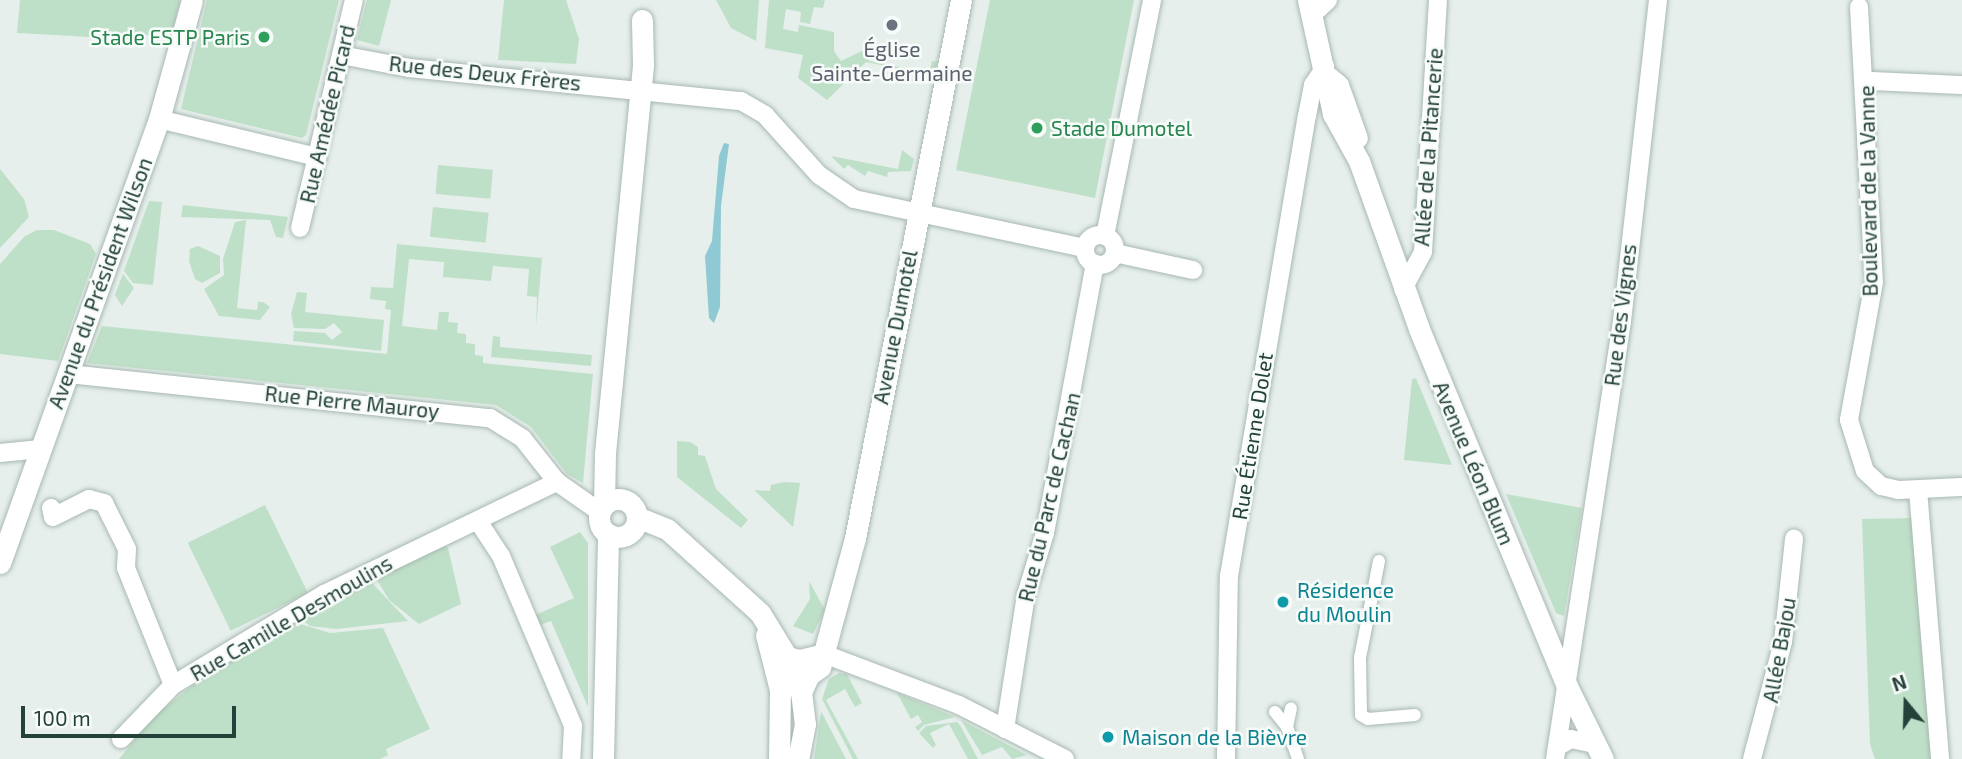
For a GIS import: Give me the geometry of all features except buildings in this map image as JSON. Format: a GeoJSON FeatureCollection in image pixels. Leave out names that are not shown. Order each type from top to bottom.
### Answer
{"type":"FeatureCollection","features":[{"type":"Feature","properties":{"kind":"main road","name":"Avenue du Président Wilson"},"geometry":{"type":"LineString","coordinates":[[0,563],[159,120],[192,0]]}},
{"type":"Feature","properties":{"kind":"main road","name":"Avenue Dumotel"},"geometry":{"type":"LineString","coordinates":[[792,673],[820,667],[855,538],[961,0]]}},
{"type":"Feature","properties":{"kind":"main road","name":"Avenue Léon Blum"},"geometry":{"type":"LineString","coordinates":[[1310,8],[1333,114],[1359,161],[1403,289],[1567,686],[1599,752]]}},
{"type":"Feature","properties":{"kind":"main road"},"geometry":{"type":"LineString","coordinates":[[637,517],[628,534],[608,534],[601,527],[608,506],[610,429],[634,157],[635,89],[643,10]]}},
{"type":"Feature","properties":{"kind":"main road","name":"Avenue Léon Blum"},"geometry":{"type":"LineString","coordinates":[[1326,72],[1342,93],[1360,146],[1359,161]]}},
{"type":"Feature","properties":{"kind":"main road"},"geometry":{"type":"LineString","coordinates":[[608,506],[630,504],[637,517],[667,529],[760,613],[792,673],[805,724],[798,759]]}},
{"type":"Feature","properties":{"kind":"main road"},"geometry":{"type":"LineString","coordinates":[[603,759],[608,534]]}},
{"type":"Feature","properties":{"kind":"main road"},"geometry":{"type":"LineString","coordinates":[[779,759],[792,673]]}},
{"type":"Feature","properties":{"kind":"street","name":"Rue Amédée Picard"},"geometry":{"type":"LineString","coordinates":[[300,228],[354,0]]}},
{"type":"Feature","properties":{"kind":"street"},"geometry":{"type":"LineString","coordinates":[[1105,236],[1152,0]]}},
{"type":"Feature","properties":{"kind":"street"},"geometry":{"type":"LineString","coordinates":[[1310,8],[1328,0]]}},
{"type":"Feature","properties":{"kind":"street","name":"Allée de la Pitancerie"},"geometry":{"type":"LineString","coordinates":[[1403,289],[1423,252],[1438,0]]}},
{"type":"Feature","properties":{"kind":"street","name":"Rue des Vignes"},"geometry":{"type":"LineString","coordinates":[[1556,753],[1622,321],[1658,0]]}},
{"type":"Feature","properties":{"kind":"street","name":"Boulevard de la Vanne"},"geometry":{"type":"LineString","coordinates":[[1859,2],[1874,282],[1849,420],[1871,480],[1898,490],[1917,490]]}},
{"type":"Feature","properties":{"kind":"street","name":"Rue des Deux Frères"},"geometry":{"type":"LineString","coordinates":[[341,55],[418,69],[635,89],[748,103],[846,196],[918,214],[1084,248]]}},
{"type":"Feature","properties":{"kind":"street","name":"Rue Étienne Dolet"},"geometry":{"type":"LineString","coordinates":[[1226,759],[1229,576],[1307,116],[1313,85],[1326,72]]}},
{"type":"Feature","properties":{"kind":"street"},"geometry":{"type":"LineString","coordinates":[[1870,81],[1962,85]]}},
{"type":"Feature","properties":{"kind":"street"},"geometry":{"type":"LineString","coordinates":[[1307,116],[1333,114]]}},
{"type":"Feature","properties":{"kind":"street"},"geometry":{"type":"LineString","coordinates":[[159,120],[317,157]]}},
{"type":"Feature","properties":{"kind":"street"},"geometry":{"type":"LineString","coordinates":[[1105,236],[1112,241],[1115,253],[1107,263],[1095,264],[1084,248],[1091,237],[1105,236]]}},
{"type":"Feature","properties":{"kind":"street"},"geometry":{"type":"LineString","coordinates":[[1115,253],[1193,270]]}},
{"type":"Feature","properties":{"kind":"street","name":"Rue du Parc de Cachan"},"geometry":{"type":"LineString","coordinates":[[1005,729],[1026,595],[1047,522],[1095,264]]}},
{"type":"Feature","properties":{"kind":"street","name":"Rue Pierre Mauroy"},"geometry":{"type":"LineString","coordinates":[[68,373],[471,414],[503,424],[523,439],[557,482],[608,506]]}},
{"type":"Feature","properties":{"kind":"street"},"geometry":{"type":"LineString","coordinates":[[0,453],[41,449]]}},
{"type":"Feature","properties":{"kind":"street","name":"Rue Camille Desmoulins"},"geometry":{"type":"LineString","coordinates":[[121,739],[173,685],[347,582],[478,522],[557,482]]}},
{"type":"Feature","properties":{"kind":"street"},"geometry":{"type":"LineString","coordinates":[[1940,759],[1917,490],[1962,487]]}},
{"type":"Feature","properties":{"kind":"street"},"geometry":{"type":"LineString","coordinates":[[51,508],[53,517],[89,499],[104,503],[127,550],[126,568],[173,685]]}},
{"type":"Feature","properties":{"kind":"street"},"geometry":{"type":"LineString","coordinates":[[478,522],[501,556],[573,726],[572,759]]}},
{"type":"Feature","properties":{"kind":"street","name":"Allée Bajou"},"geometry":{"type":"LineString","coordinates":[[1752,759],[1783,642],[1794,538]]}},
{"type":"Feature","properties":{"kind":"street"},"geometry":{"type":"LineString","coordinates":[[1379,561],[1360,658],[1361,715],[1368,719],[1415,715]]}},
{"type":"Feature","properties":{"kind":"street"},"geometry":{"type":"LineString","coordinates":[[1545,632],[1574,628]]}},
{"type":"Feature","properties":{"kind":"street"},"geometry":{"type":"LineString","coordinates":[[824,654],[913,686],[1065,759]]}},
{"type":"Feature","properties":{"kind":"street"},"geometry":{"type":"LineString","coordinates":[[1287,727],[1291,708]]}},
{"type":"Feature","properties":{"kind":"street"},"geometry":{"type":"LineString","coordinates":[[1275,712],[1287,727],[1298,759]]}},
{"type":"Feature","properties":{"kind":"street","name":"Rue des Vignes"},"geometry":{"type":"LineString","coordinates":[[1556,753],[1571,739],[1599,752]]}},
{"type":"Feature","properties":{"kind":"green space"},"geometry":{"type":"Polygon","coordinates":[[[20,0],[180,0],[172,36],[128,34],[128,39],[17,33],[20,0]]]}},
{"type":"Feature","properties":{"kind":"green space","name":"Stade ESTP Paris"},"geometry":{"type":"Polygon","coordinates":[[[207,0],[339,0],[306,135],[302,138],[181,109],[207,0]]]}},
{"type":"Feature","properties":{"kind":"green space"},"geometry":{"type":"Polygon","coordinates":[[[367,0],[391,0],[379,46],[357,40],[367,0]]]}},
{"type":"Feature","properties":{"kind":"green space"},"geometry":{"type":"Polygon","coordinates":[[[504,0],[566,0],[579,39],[576,64],[498,60],[504,0]]]}},
{"type":"Feature","properties":{"kind":"green space"},"geometry":{"type":"Polygon","coordinates":[[[716,0],[759,0],[756,41],[731,28],[716,0]]]}},
{"type":"Feature","properties":{"kind":"green space"},"geometry":{"type":"Polygon","coordinates":[[[769,0],[825,0],[823,8],[814,7],[810,24],[800,22],[801,12],[786,9],[783,29],[798,32],[799,25],[834,32],[834,51],[841,61],[866,49],[871,50],[869,61],[929,73],[932,61],[937,62],[934,76],[866,62],[827,100],[798,78],[803,55],[765,48],[769,0]]]}},
{"type":"Feature","properties":{"kind":"green space","name":"Stade Dumotel"},"geometry":{"type":"Polygon","coordinates":[[[990,0],[1134,0],[1095,198],[956,170],[990,0]]]}},
{"type":"Feature","properties":{"kind":"green space"},"geometry":{"type":"Polygon","coordinates":[[[902,150],[914,159],[911,171],[888,172],[887,177],[868,171],[865,176],[848,165],[844,169],[831,156],[898,169],[902,150]]]}},
{"type":"Feature","properties":{"kind":"green space"},"geometry":{"type":"Polygon","coordinates":[[[438,165],[493,170],[490,199],[435,194],[438,165]]]}},
{"type":"Feature","properties":{"kind":"green space"},"geometry":{"type":"Polygon","coordinates":[[[0,169],[24,199],[29,217],[0,248],[0,169]]]}},
{"type":"Feature","properties":{"kind":"green space"},"geometry":{"type":"Polygon","coordinates":[[[149,201],[162,202],[153,285],[133,283],[124,271],[149,201]]]}},
{"type":"Feature","properties":{"kind":"green space"},"geometry":{"type":"Polygon","coordinates":[[[183,205],[288,217],[283,238],[276,237],[270,220],[181,217],[183,205]]]}},
{"type":"Feature","properties":{"kind":"green space"},"geometry":{"type":"Polygon","coordinates":[[[433,207],[489,213],[486,243],[430,237],[433,207]]]}},
{"type":"Feature","properties":{"kind":"green space"},"geometry":{"type":"Polygon","coordinates":[[[246,220],[237,308],[257,310],[258,302],[263,302],[270,307],[260,320],[219,316],[204,289],[224,275],[223,259],[235,222],[246,220]]]}},
{"type":"Feature","properties":{"kind":"green space"},"geometry":{"type":"Polygon","coordinates":[[[37,230],[54,230],[90,244],[96,254],[58,361],[0,354],[0,264],[25,236],[37,230]]]}},
{"type":"Feature","properties":{"kind":"green space"},"geometry":{"type":"Polygon","coordinates":[[[397,244],[542,258],[536,327],[537,297],[527,296],[529,269],[493,266],[491,281],[443,277],[444,262],[409,259],[402,326],[437,330],[439,312],[449,312],[448,322],[458,323],[457,333],[466,334],[466,343],[475,344],[475,355],[483,356],[483,363],[593,374],[583,483],[567,474],[531,427],[496,405],[87,363],[102,326],[387,354],[391,310],[385,309],[386,301],[370,299],[371,287],[393,288],[397,244]]]}},
{"type":"Feature","properties":{"kind":"green space"},"geometry":{"type":"Polygon","coordinates":[[[198,246],[220,256],[220,273],[202,283],[195,279],[189,261],[190,249],[198,246]]]}},
{"type":"Feature","properties":{"kind":"green space"},"geometry":{"type":"Polygon","coordinates":[[[123,274],[134,288],[122,306],[115,295],[123,274]]]}},
{"type":"Feature","properties":{"kind":"green space"},"geometry":{"type":"Polygon","coordinates":[[[297,292],[307,293],[305,312],[384,320],[381,351],[293,341],[294,331],[325,333],[332,340],[342,332],[334,323],[325,329],[294,328],[291,314],[297,292]]]}},
{"type":"Feature","properties":{"kind":"green space"},"geometry":{"type":"Polygon","coordinates":[[[493,336],[500,337],[500,347],[592,355],[591,366],[491,357],[493,336]]]}},
{"type":"Feature","properties":{"kind":"green space"},"geometry":{"type":"Polygon","coordinates":[[[1416,378],[1452,465],[1404,460],[1412,379],[1416,378]]]}},
{"type":"Feature","properties":{"kind":"green space"},"geometry":{"type":"Polygon","coordinates":[[[677,441],[690,442],[698,447],[698,455],[705,456],[716,489],[748,520],[741,528],[677,477],[677,441]]]}},
{"type":"Feature","properties":{"kind":"green space"},"geometry":{"type":"Polygon","coordinates":[[[800,483],[793,527],[754,490],[770,491],[771,485],[800,483]]]}},
{"type":"Feature","properties":{"kind":"green space"},"geometry":{"type":"Polygon","coordinates":[[[1506,494],[1582,508],[1564,616],[1556,613],[1506,494]]]}},
{"type":"Feature","properties":{"kind":"green space"},"geometry":{"type":"Polygon","coordinates":[[[265,505],[308,593],[231,631],[188,543],[265,505]]]}},
{"type":"Feature","properties":{"kind":"green space"},"geometry":{"type":"Polygon","coordinates":[[[1912,518],[1932,759],[1875,759],[1870,744],[1862,519],[1912,518]]]}},
{"type":"Feature","properties":{"kind":"green space"},"geometry":{"type":"Polygon","coordinates":[[[580,532],[588,543],[588,707],[551,621],[537,626],[533,616],[574,598],[550,547],[580,532]]]}},
{"type":"Feature","properties":{"kind":"green space"},"geometry":{"type":"Polygon","coordinates":[[[443,544],[448,548],[461,604],[419,624],[389,600],[376,578],[443,544]]]}},
{"type":"Feature","properties":{"kind":"green space"},"geometry":{"type":"Polygon","coordinates":[[[370,581],[408,621],[336,629],[310,626],[299,618],[370,581]]]}},
{"type":"Feature","properties":{"kind":"green space"},"geometry":{"type":"Polygon","coordinates":[[[809,581],[825,610],[813,634],[793,626],[810,599],[809,581]]]}},
{"type":"Feature","properties":{"kind":"green space"},"geometry":{"type":"Polygon","coordinates":[[[294,622],[330,633],[383,628],[430,729],[386,749],[388,755],[380,759],[119,759],[154,716],[211,671],[294,622]]]}},
{"type":"Feature","properties":{"kind":"green space"},"geometry":{"type":"Polygon","coordinates":[[[839,673],[847,674],[862,703],[855,707],[845,689],[826,700],[858,759],[853,759],[822,699],[829,679],[839,673]]]}},
{"type":"Feature","properties":{"kind":"green space"},"geometry":{"type":"Polygon","coordinates":[[[897,693],[955,717],[924,725],[918,731],[915,727],[922,722],[918,715],[911,719],[897,693]]]}},
{"type":"Feature","properties":{"kind":"green space"},"geometry":{"type":"Polygon","coordinates":[[[822,713],[846,759],[814,759],[822,713]]]}},
{"type":"Feature","properties":{"kind":"green space"},"geometry":{"type":"Polygon","coordinates":[[[961,720],[1027,755],[1012,759],[1002,747],[982,755],[961,720]]]}},
{"type":"Feature","properties":{"kind":"green space"},"geometry":{"type":"Polygon","coordinates":[[[957,722],[978,759],[968,759],[949,724],[930,733],[936,745],[933,748],[919,733],[926,726],[957,722]]]}},
{"type":"Feature","properties":{"kind":"water"},"geometry":{"type":"Polygon","coordinates":[[[724,143],[729,144],[721,206],[720,307],[714,323],[709,318],[705,256],[712,241],[719,156],[724,143]]]}},
{"type":"Feature","properties":{"kind":"place","name":"Église Sainte-Germaine"},"geometry":{"type":"Point","coordinates":[892,25]}},
{"type":"Feature","properties":{"kind":"place","name":"Stade ESTP Paris"},"geometry":{"type":"Point","coordinates":[264,37]}},
{"type":"Feature","properties":{"kind":"place","name":"Stade Dumotel"},"geometry":{"type":"Point","coordinates":[1037,128]}},
{"type":"Feature","properties":{"kind":"place","name":"Résidence du Moulin"},"geometry":{"type":"Point","coordinates":[1283,602]}},
{"type":"Feature","properties":{"kind":"place","name":"Maison de la Bièvre"},"geometry":{"type":"Point","coordinates":[1108,737]}}]}
